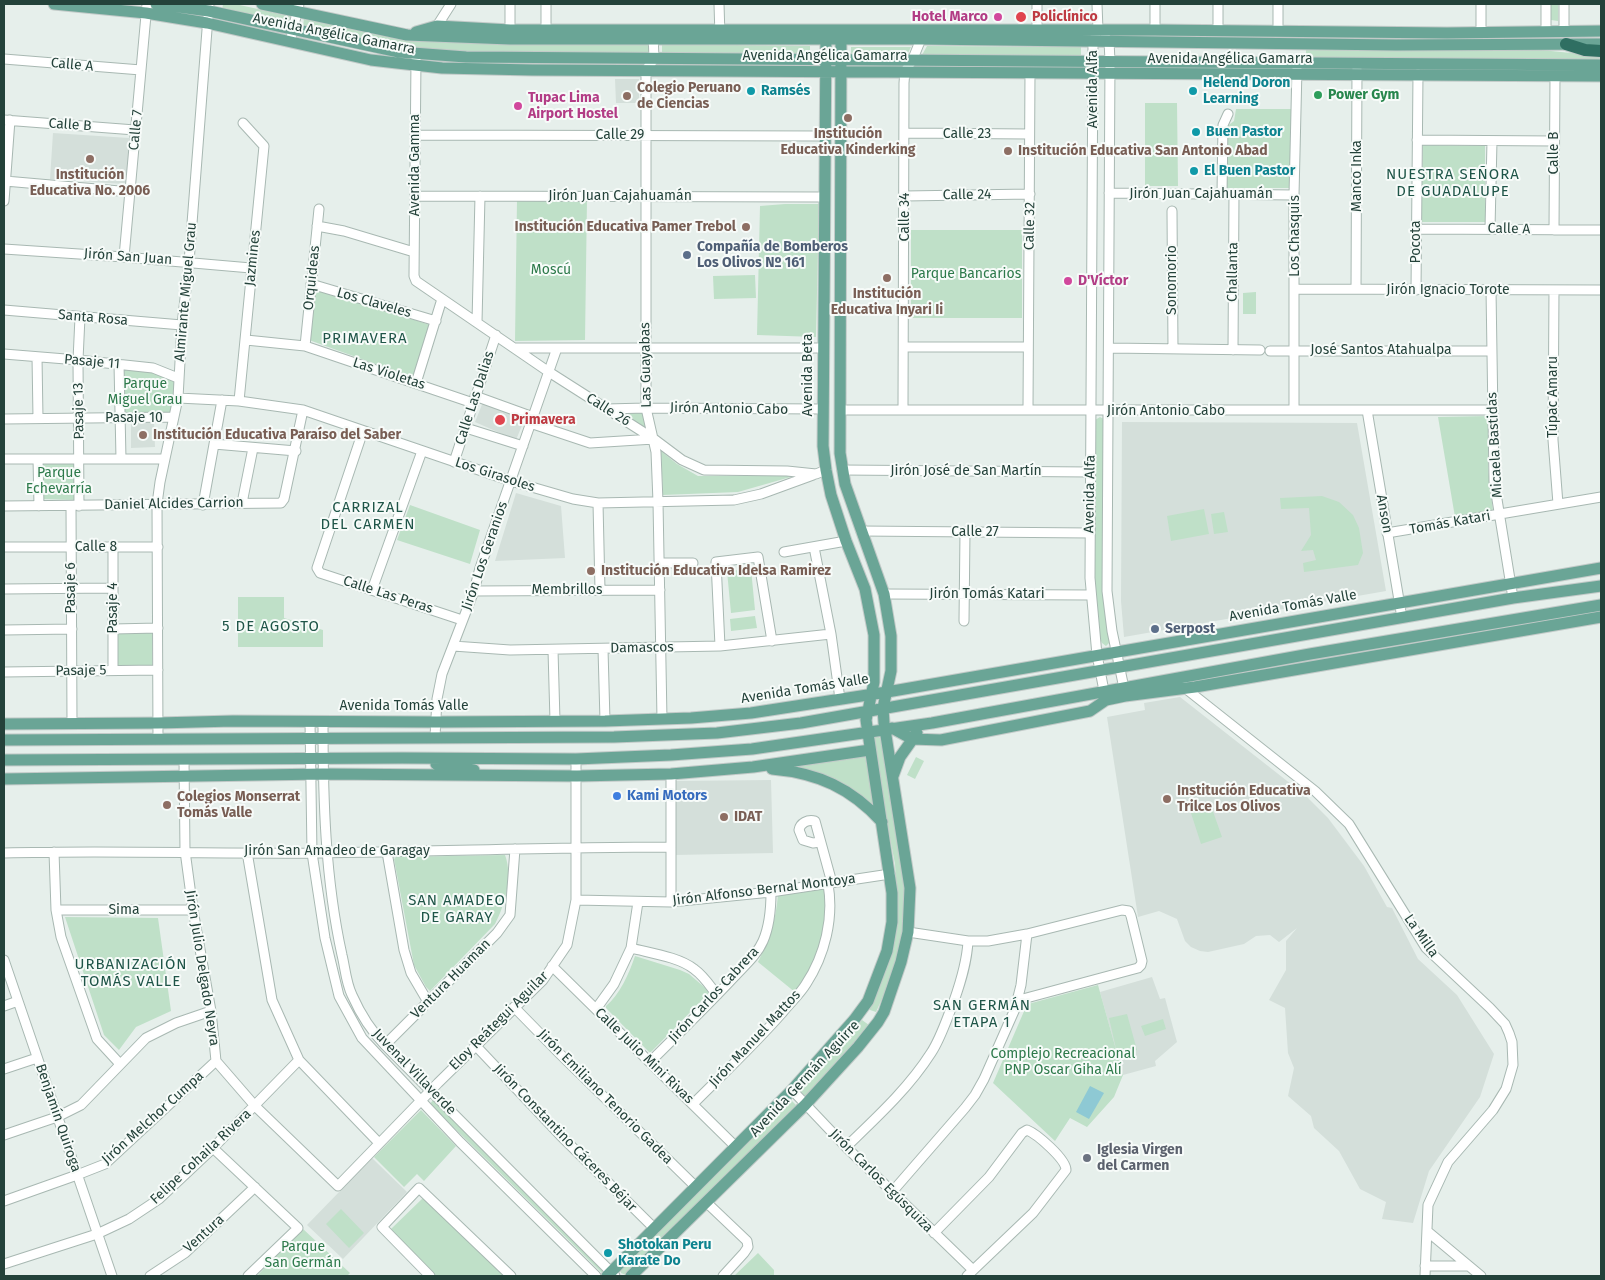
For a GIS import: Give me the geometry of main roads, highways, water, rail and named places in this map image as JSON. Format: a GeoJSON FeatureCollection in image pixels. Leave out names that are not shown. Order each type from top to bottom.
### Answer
{"type":"FeatureCollection","features":[{"type":"Feature","properties":{"kind":"highway"},"geometry":{"type":"LineString","coordinates":[[1565,38],[1585,50],[1601,51]]}},
{"type":"Feature","properties":{"kind":"main road","name":"Avenida Angélica Gamarra"},"geometry":{"type":"LineString","coordinates":[[54,4],[208,13],[290,42],[371,60],[510,58],[654,59],[826,65],[905,72],[1030,73],[1093,67]]}},
{"type":"Feature","properties":{"kind":"main road","name":"Avenida Angélica Gamarra"},"geometry":{"type":"LineString","coordinates":[[156,4],[293,30],[416,60],[505,69],[646,70],[826,65]]}},
{"type":"Feature","properties":{"kind":"main road","name":"Avenida Angélica Gamarra"},"geometry":{"type":"LineString","coordinates":[[262,4],[298,8],[407,35],[1095,35],[1155,30],[1447,33],[1546,32],[1565,38],[1601,44]]}},
{"type":"Feature","properties":{"kind":"main road","name":"Avenida Angélica Gamarra"},"geometry":{"type":"LineString","coordinates":[[407,35],[437,26],[546,34]]}},
{"type":"Feature","properties":{"kind":"main road","name":"Avenida Angélica Gamarra"},"geometry":{"type":"LineString","coordinates":[[991,35],[1037,30],[1095,35],[1109,41],[1396,44],[1565,38],[1601,31]]}},
{"type":"Feature","properties":{"kind":"main road"},"geometry":{"type":"LineString","coordinates":[[1396,44],[1447,33]]}},
{"type":"Feature","properties":{"kind":"main road","name":"Avenida Beta"},"geometry":{"type":"LineString","coordinates":[[826,35],[821,472],[865,589],[874,635],[875,666],[872,694],[866,711]]}},
{"type":"Feature","properties":{"kind":"main road"},"geometry":{"type":"LineString","coordinates":[[841,35],[840,410],[842,470],[861,532],[884,594],[889,618],[892,645],[891,671],[883,708]]}},
{"type":"Feature","properties":{"kind":"main road"},"geometry":{"type":"LineString","coordinates":[[991,35],[998,61]]}},
{"type":"Feature","properties":{"kind":"main road"},"geometry":{"type":"LineString","coordinates":[[1297,68],[1296,52],[1300,43]]}},
{"type":"Feature","properties":{"kind":"main road","name":"Avenida Angélica Gamarra"},"geometry":{"type":"LineString","coordinates":[[841,66],[912,60],[998,61],[1093,67],[1357,68],[1601,65]]}},
{"type":"Feature","properties":{"kind":"main road"},"geometry":{"type":"LineString","coordinates":[[1555,76],[1572,65]]}},
{"type":"Feature","properties":{"kind":"main road","name":"Avenida Angélica Gamarra"},"geometry":{"type":"LineString","coordinates":[[1357,68],[1418,74],[1601,76]]}},
{"type":"Feature","properties":{"kind":"main road"},"geometry":{"type":"LineString","coordinates":[[825,107],[841,106]]}},
{"type":"Feature","properties":{"kind":"main road"},"geometry":{"type":"LineString","coordinates":[[824,267],[840,267]]}},
{"type":"Feature","properties":{"kind":"main road","name":"Avenida Tomás Valle"},"geometry":{"type":"LineString","coordinates":[[4,724],[310,720],[436,722],[605,721],[691,718],[751,713],[887,692],[1601,568]]}},
{"type":"Feature","properties":{"kind":"main road"},"geometry":{"type":"LineString","coordinates":[[4,740],[614,737],[717,733],[801,723],[1100,672],[1512,598],[1601,586]]}},
{"type":"Feature","properties":{"kind":"main road"},"geometry":{"type":"LineString","coordinates":[[1184,683],[1310,654],[1601,605]]}},
{"type":"Feature","properties":{"kind":"main road"},"geometry":{"type":"LineString","coordinates":[[1551,613],[1575,621]]}},
{"type":"Feature","properties":{"kind":"main road"},"geometry":{"type":"LineString","coordinates":[[4,760],[576,759],[681,755],[752,749],[1028,706],[1382,655],[1601,617]]}},
{"type":"Feature","properties":{"kind":"main road"},"geometry":{"type":"LineString","coordinates":[[1376,622],[1382,655]]}},
{"type":"Feature","properties":{"kind":"main road"},"geometry":{"type":"LineString","coordinates":[[1307,634],[1310,654]]}},
{"type":"Feature","properties":{"kind":"main road"},"geometry":{"type":"LineString","coordinates":[[888,729],[912,739],[941,740],[1090,711],[1105,696]]}},
{"type":"Feature","properties":{"kind":"main road"},"geometry":{"type":"LineString","coordinates":[[1028,706],[1032,722]]}},
{"type":"Feature","properties":{"kind":"main road","name":"Avenida Germán Aguirre"},"geometry":{"type":"LineString","coordinates":[[631,1276],[805,1105],[858,1047],[884,1012],[895,982],[908,932],[910,904],[908,873],[893,777],[888,729],[883,708]]}},
{"type":"Feature","properties":{"kind":"main road","name":"Avenida Germán Aguirre"},"geometry":{"type":"LineString","coordinates":[[611,1275],[792,1090],[854,1020],[868,1001],[887,951],[892,908],[890,874],[867,732],[866,711]]}},
{"type":"Feature","properties":{"kind":"main road"},"geometry":{"type":"LineString","coordinates":[[233,721],[233,738]]}},
{"type":"Feature","properties":{"kind":"main road"},"geometry":{"type":"LineString","coordinates":[[893,777],[900,757],[912,739],[919,731],[932,722]]}},
{"type":"Feature","properties":{"kind":"main road"},"geometry":{"type":"LineString","coordinates":[[4,779],[323,774],[577,776],[670,774],[752,767],[870,750]]}},
{"type":"Feature","properties":{"kind":"main road"},"geometry":{"type":"LineString","coordinates":[[402,758],[506,776]]}},
{"type":"Feature","properties":{"kind":"main road"},"geometry":{"type":"LineString","coordinates":[[243,759],[263,775]]}},
{"type":"Feature","properties":{"kind":"main road"},"geometry":{"type":"LineString","coordinates":[[752,767],[811,776],[839,787],[868,807],[882,822]]}},
{"type":"Feature","properties":{"kind":"main road"},"geometry":{"type":"LineString","coordinates":[[861,1011],[878,1022]]}},
{"type":"Feature","properties":{"kind":"water"},"geometry":{"type":"Polygon","coordinates":[[[1090,1086],[1104,1093],[1089,1119],[1076,1112],[1090,1086]]]}},
{"type":"Feature","properties":{"kind":"place","name":"Hotel Marco"},"geometry":{"type":"Point","coordinates":[998,17]}},
{"type":"Feature","properties":{"kind":"place","name":"Policlínico"},"geometry":{"type":"Point","coordinates":[1021,17]}},
{"type":"Feature","properties":{"kind":"place","name":"Ramsés"},"geometry":{"type":"Point","coordinates":[751,91]}},
{"type":"Feature","properties":{"kind":"place","name":"Helend Doron Learning"},"geometry":{"type":"Point","coordinates":[1193,91]}},
{"type":"Feature","properties":{"kind":"place","name":"Power Gym"},"geometry":{"type":"Point","coordinates":[1318,95]}},
{"type":"Feature","properties":{"kind":"place","name":"Colegio Peruano de Ciencias"},"geometry":{"type":"Point","coordinates":[627,96]}},
{"type":"Feature","properties":{"kind":"place","name":"Tupac Lima Airport Hostel"},"geometry":{"type":"Point","coordinates":[518,106]}},
{"type":"Feature","properties":{"kind":"place","name":"Institución Educativa Kinderking"},"geometry":{"type":"Point","coordinates":[848,118]}},
{"type":"Feature","properties":{"kind":"place","name":"Buen Pastor"},"geometry":{"type":"Point","coordinates":[1196,132]}},
{"type":"Feature","properties":{"kind":"place","name":"Institución Educativa San Antonio Abad"},"geometry":{"type":"Point","coordinates":[1008,151]}},
{"type":"Feature","properties":{"kind":"place","name":"Institución Educativa No. 2006"},"geometry":{"type":"Point","coordinates":[90,159]}},
{"type":"Feature","properties":{"kind":"place","name":"El Buen Pastor"},"geometry":{"type":"Point","coordinates":[1194,171]}},
{"type":"Feature","properties":{"kind":"place","name":"Institución Educativa Pamer Trebol"},"geometry":{"type":"Point","coordinates":[746,227]}},
{"type":"Feature","properties":{"kind":"place","name":"Compañía de Bomberos Los Olivos Nº 161"},"geometry":{"type":"Point","coordinates":[687,255]}},
{"type":"Feature","properties":{"kind":"place","name":"Institución Educativa Inyari Ii"},"geometry":{"type":"Point","coordinates":[887,278]}},
{"type":"Feature","properties":{"kind":"place","name":"D'Víctor"},"geometry":{"type":"Point","coordinates":[1068,281]}},
{"type":"Feature","properties":{"kind":"place","name":"Primavera"},"geometry":{"type":"Point","coordinates":[500,420]}},
{"type":"Feature","properties":{"kind":"place","name":"Institución Educativa Paraíso del Saber"},"geometry":{"type":"Point","coordinates":[143,435]}},
{"type":"Feature","properties":{"kind":"place","name":"Institución Educativa Idelsa Ramirez"},"geometry":{"type":"Point","coordinates":[591,571]}},
{"type":"Feature","properties":{"kind":"place","name":"Serpost"},"geometry":{"type":"Point","coordinates":[1155,629]}},
{"type":"Feature","properties":{"kind":"place","name":"Kami Motors"},"geometry":{"type":"Point","coordinates":[617,796]}},
{"type":"Feature","properties":{"kind":"place","name":"Institución Educativa Trilce Los Olivos"},"geometry":{"type":"Point","coordinates":[1167,799]}},
{"type":"Feature","properties":{"kind":"place","name":"Colegios Monserrat Tomás Valle"},"geometry":{"type":"Point","coordinates":[167,805]}},
{"type":"Feature","properties":{"kind":"place","name":"IDAT"},"geometry":{"type":"Point","coordinates":[724,817]}},
{"type":"Feature","properties":{"kind":"place","name":"Iglesia Virgen del Carmen"},"geometry":{"type":"Point","coordinates":[1087,1158]}},
{"type":"Feature","properties":{"kind":"place","name":"Shotokan Peru Karate Do"},"geometry":{"type":"Point","coordinates":[608,1253]}},
{"type":"Feature","properties":{"kind":"district","name":"NUESTRA SEÑORA DE GUADALUPE"},"geometry":{"type":"Point","coordinates":[1453,184]}},
{"type":"Feature","properties":{"kind":"district","name":"PRIMAVERA"},"geometry":{"type":"Point","coordinates":[365,339]}},
{"type":"Feature","properties":{"kind":"district","name":"CARRIZAL DEL CARMEN"},"geometry":{"type":"Point","coordinates":[368,516]}},
{"type":"Feature","properties":{"kind":"district","name":"5 DE AGOSTO"},"geometry":{"type":"Point","coordinates":[271,627]}},
{"type":"Feature","properties":{"kind":"district","name":"SAN AMADEO DE GARAY"},"geometry":{"type":"Point","coordinates":[457,910]}},
{"type":"Feature","properties":{"kind":"district","name":"URBANIZACIÓN TOMÁS VALLE"},"geometry":{"type":"Point","coordinates":[131,974]}},
{"type":"Feature","properties":{"kind":"district","name":"SAN GERMÁN ETAPA 1"},"geometry":{"type":"Point","coordinates":[982,1014]}},
{"type":"Feature","properties":{"kind":"park label","name":"Moscú"},"geometry":{"type":"Point","coordinates":[551,270]}},
{"type":"Feature","properties":{"kind":"park label","name":"Parque Bancarios"},"geometry":{"type":"Point","coordinates":[966,274]}},
{"type":"Feature","properties":{"kind":"park label","name":"Parque Miguel Grau"},"geometry":{"type":"Point","coordinates":[145,392]}},
{"type":"Feature","properties":{"kind":"park label","name":"Parque Echevarría"},"geometry":{"type":"Point","coordinates":[59,482]}},
{"type":"Feature","properties":{"kind":"park label","name":"Complejo Recreacional PNP Oscar Giha Alí"},"geometry":{"type":"Point","coordinates":[1063,1062]}},
{"type":"Feature","properties":{"kind":"park label","name":"Parque San Germán"},"geometry":{"type":"Point","coordinates":[303,1256]}}]}
